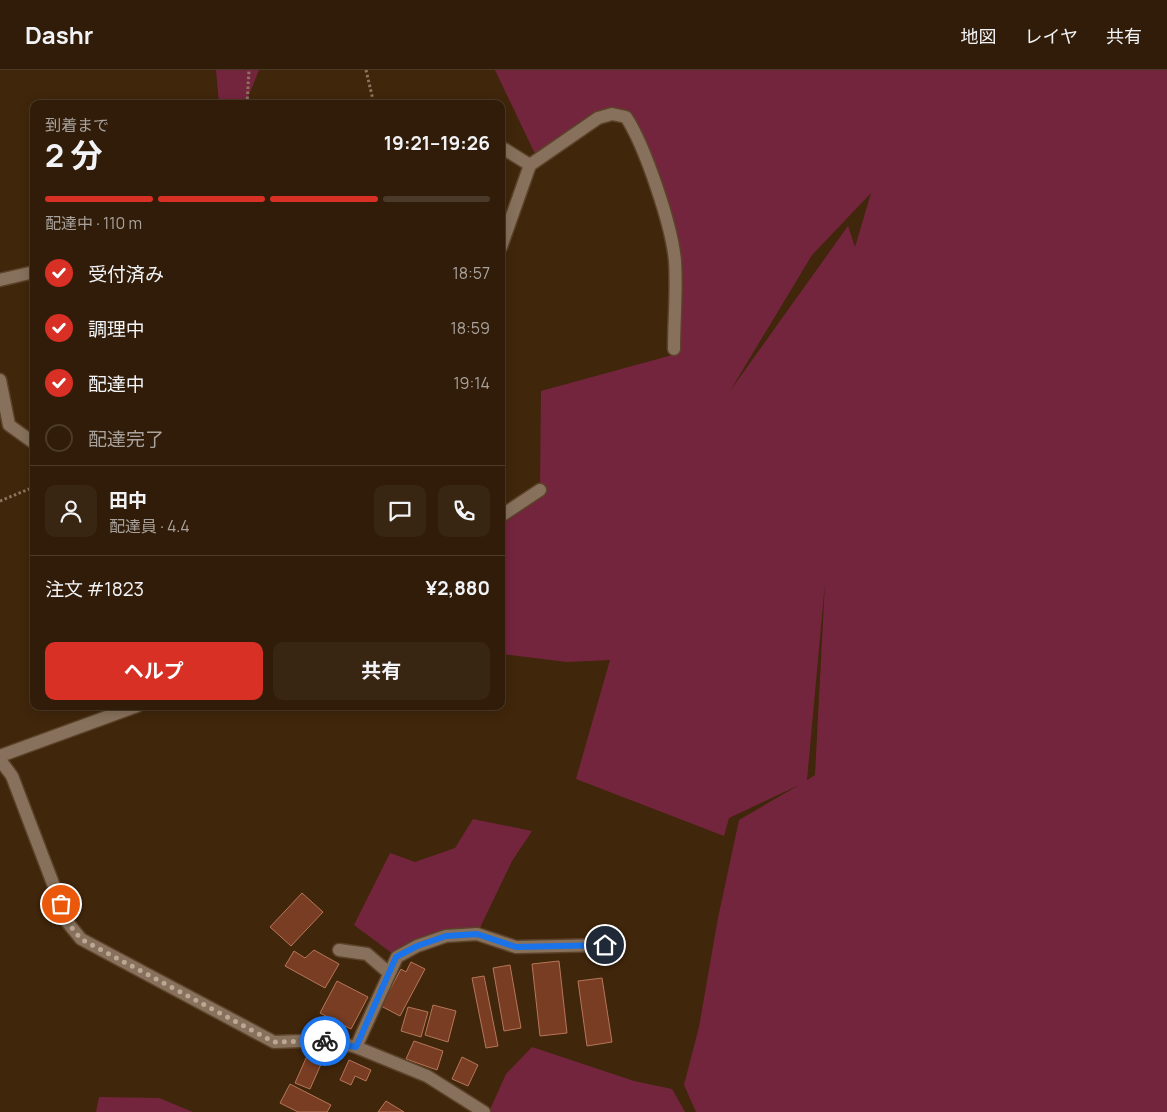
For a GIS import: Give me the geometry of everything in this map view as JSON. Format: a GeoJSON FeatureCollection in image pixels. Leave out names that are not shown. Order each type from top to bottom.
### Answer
{"type":"FeatureCollection","features":[{"type":"Feature","properties":{"kind":"street"},"geometry":{"type":"LineString","coordinates":[[505,236],[530,165],[598,118],[612,114],[626,117],[637,134],[671,235],[675,261],[674,349]]}},
{"type":"Feature","properties":{"kind":"street"},"geometry":{"type":"LineString","coordinates":[[505,149],[530,165]]}},
{"type":"Feature","properties":{"kind":"street"},"geometry":{"type":"LineString","coordinates":[[0,280],[30,273]]}},
{"type":"Feature","properties":{"kind":"street"},"geometry":{"type":"LineString","coordinates":[[0,380],[9,425],[30,440]]}},
{"type":"Feature","properties":{"kind":"street"},"geometry":{"type":"LineString","coordinates":[[505,513],[540,490]]}},
{"type":"Feature","properties":{"kind":"street"},"geometry":{"type":"LineString","coordinates":[[0,756],[125,710]]}},
{"type":"Feature","properties":{"kind":"street"},"geometry":{"type":"LineString","coordinates":[[0,760],[12,776],[68,923],[81,939],[274,1042],[328,1040],[356,1047],[427,1076],[484,1112]]}},
{"type":"Feature","properties":{"kind":"street"},"geometry":{"type":"LineString","coordinates":[[356,1047],[396,957],[417,946],[446,936],[477,934],[516,947],[605,945]]}},
{"type":"Feature","properties":{"kind":"street"},"geometry":{"type":"LineString","coordinates":[[339,950],[367,954],[389,973]]}},
{"type":"Feature","properties":{"kind":"path"},"geometry":{"type":"LineString","coordinates":[[247,100],[250,70]]}},
{"type":"Feature","properties":{"kind":"path"},"geometry":{"type":"LineString","coordinates":[[366,70],[373,100]]}},
{"type":"Feature","properties":{"kind":"path"},"geometry":{"type":"LineString","coordinates":[[0,501],[30,489]]}},
{"type":"Feature","properties":{"kind":"shaded area"},"geometry":{"type":"Polygon","coordinates":[[[216,70],[259,70],[247,100],[219,100],[216,70]]]}},
{"type":"Feature","properties":{"kind":"shaded area"},"geometry":{"type":"Polygon","coordinates":[[[495,70],[1167,70],[1167,1112],[696,1112],[684,1085],[699,1027],[718,918],[739,820],[799,785],[729,818],[724,836],[576,779],[610,660],[567,662],[505,654],[505,523],[540,490],[541,391],[676,354],[674,257],[626,117],[591,116],[538,160],[495,70]],[[871,193],[812,255],[730,391],[848,226],[855,247],[871,193]],[[825,583],[807,780],[815,775],[825,583]]]}},
{"type":"Feature","properties":{"kind":"shaded area"},"geometry":{"type":"Polygon","coordinates":[[[473,819],[532,831],[512,861],[477,934],[446,936],[397,957],[354,925],[390,853],[415,862],[455,848],[473,819]]]}},
{"type":"Feature","properties":{"kind":"shaded area"},"geometry":{"type":"Polygon","coordinates":[[[532,1047],[634,1081],[672,1089],[685,1112],[489,1112],[506,1074],[532,1047]]]}},
{"type":"Feature","properties":{"kind":"shaded area"},"geometry":{"type":"Polygon","coordinates":[[[99,1097],[159,1098],[193,1112],[96,1112],[99,1097]]]}},
{"type":"Feature","properties":{"kind":"building"},"geometry":{"type":"Polygon","coordinates":[[[302,893],[323,912],[291,946],[270,927],[302,893]]]}},
{"type":"Feature","properties":{"kind":"building"},"geometry":{"type":"Polygon","coordinates":[[[314,950],[339,964],[325,988],[285,966],[294,951],[305,958],[314,950]]]}},
{"type":"Feature","properties":{"kind":"building"},"geometry":{"type":"Polygon","coordinates":[[[559,961],[567,1033],[540,1036],[532,964],[559,961]]]}},
{"type":"Feature","properties":{"kind":"building"},"geometry":{"type":"Polygon","coordinates":[[[411,962],[425,969],[400,1016],[381,1006],[401,969],[406,972],[411,962]]]}},
{"type":"Feature","properties":{"kind":"building"},"geometry":{"type":"Polygon","coordinates":[[[510,965],[521,1028],[504,1031],[493,968],[510,965]]]}},
{"type":"Feature","properties":{"kind":"building"},"geometry":{"type":"Polygon","coordinates":[[[484,976],[498,1046],[486,1048],[472,978],[484,976]]]}},
{"type":"Feature","properties":{"kind":"building"},"geometry":{"type":"Polygon","coordinates":[[[602,978],[612,1042],[587,1046],[578,981],[602,978]]]}},
{"type":"Feature","properties":{"kind":"building"},"geometry":{"type":"Polygon","coordinates":[[[337,981],[368,997],[351,1029],[320,1013],[337,981]]]}},
{"type":"Feature","properties":{"kind":"building"},"geometry":{"type":"Polygon","coordinates":[[[433,1005],[456,1011],[448,1042],[425,1035],[433,1005]]]}},
{"type":"Feature","properties":{"kind":"building"},"geometry":{"type":"Polygon","coordinates":[[[408,1007],[428,1012],[421,1037],[401,1031],[408,1007]]]}},
{"type":"Feature","properties":{"kind":"building"},"geometry":{"type":"Polygon","coordinates":[[[414,1041],[443,1051],[437,1070],[406,1059],[414,1041]]]}},
{"type":"Feature","properties":{"kind":"building"},"geometry":{"type":"Polygon","coordinates":[[[307,1056],[322,1062],[310,1089],[295,1083],[307,1056]]]}},
{"type":"Feature","properties":{"kind":"building"},"geometry":{"type":"Polygon","coordinates":[[[462,1057],[478,1065],[468,1086],[452,1079],[462,1057]]]}},
{"type":"Feature","properties":{"kind":"building"},"geometry":{"type":"Polygon","coordinates":[[[349,1060],[371,1070],[366,1081],[355,1076],[351,1085],[340,1080],[349,1060]]]}},
{"type":"Feature","properties":{"kind":"building"},"geometry":{"type":"Polygon","coordinates":[[[290,1084],[331,1105],[327,1112],[298,1112],[280,1103],[290,1084]]]}},
{"type":"Feature","properties":{"kind":"building"},"geometry":{"type":"Polygon","coordinates":[[[386,1101],[404,1112],[378,1112],[386,1101]]]}},
{"type":"Feature","properties":{"kind":"way so far"},"geometry":{"type":"LineString","coordinates":[[61,904],[68,923],[81,939],[274,1042],[325,1041]]}},
{"type":"Feature","properties":{"kind":"route"},"geometry":{"type":"LineString","coordinates":[[325,1041],[328,1040],[356,1047],[396,957],[417,946],[446,936],[477,934],[516,947],[605,945]]}}]}
